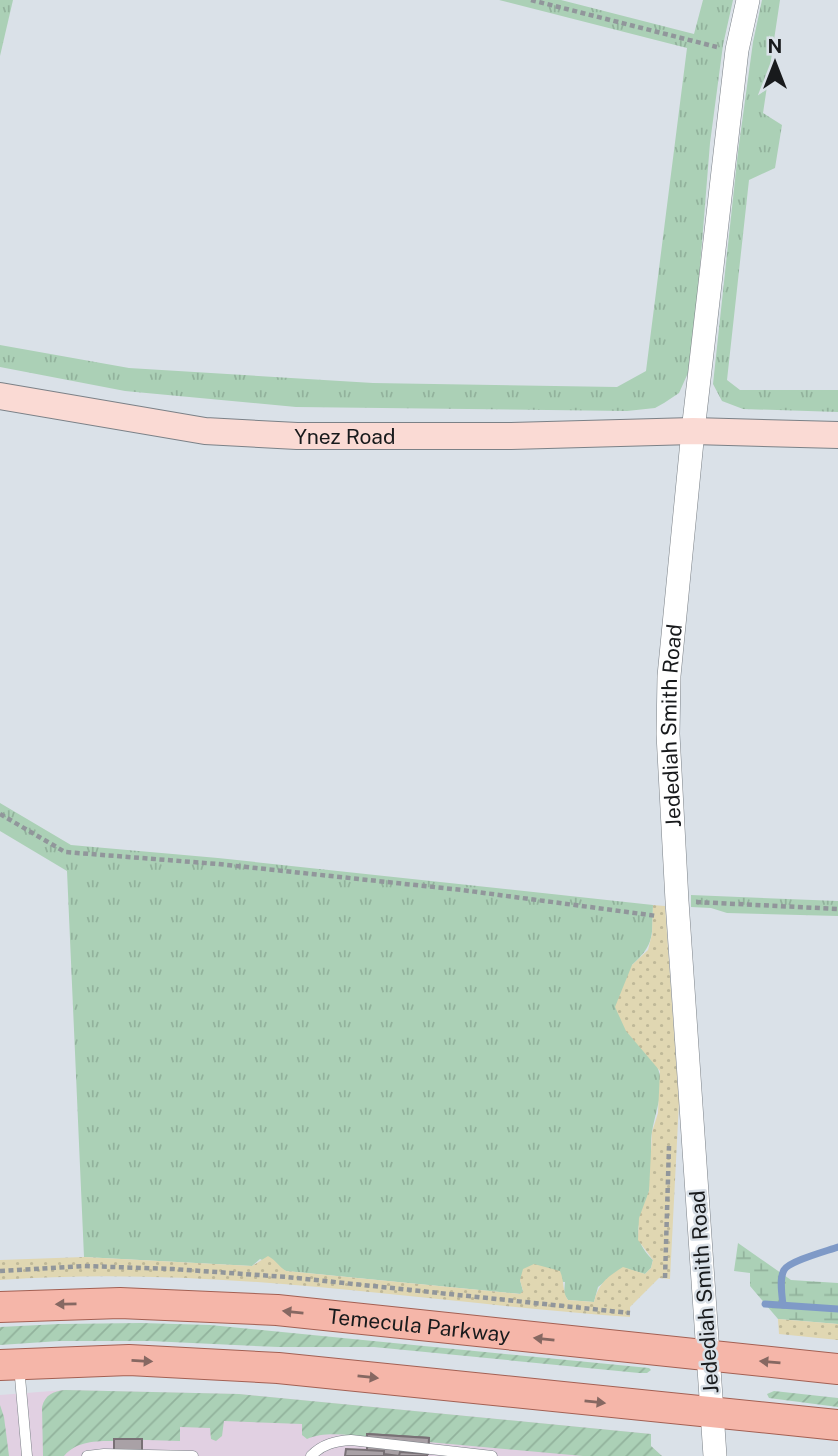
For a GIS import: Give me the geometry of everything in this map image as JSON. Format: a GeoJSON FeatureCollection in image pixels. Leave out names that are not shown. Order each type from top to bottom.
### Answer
{"type":"FeatureCollection","features":[{"type":"Feature","properties":{"kind":"main road","name":"Ynez Road"},"geometry":{"type":"LineString","coordinates":[[0,396],[205,431],[297,436],[511,436],[693,431],[838,435]]}},
{"type":"Feature","properties":{"kind":"main road","name":"Temecula Parkway"},"geometry":{"type":"LineString","coordinates":[[0,1307],[120,1303],[277,1310],[838,1369]]}},
{"type":"Feature","properties":{"kind":"main road"},"geometry":{"type":"LineString","coordinates":[[10,1364],[129,1360],[278,1368],[838,1425]]}},
{"type":"Feature","properties":{"kind":"street","name":"Jedediah Smith Road"},"geometry":{"type":"LineString","coordinates":[[715,1456],[677,901],[668,734],[669,676],[693,431],[737,50],[748,0]]}},
{"type":"Feature","properties":{"kind":"lane"},"geometry":{"type":"LineString","coordinates":[[10,1364],[27,1456]]}},
{"type":"Feature","properties":{"kind":"lane"},"geometry":{"type":"LineString","coordinates":[[311,1456],[323,1446],[351,1440],[492,1456]]}},
{"type":"Feature","properties":{"kind":"lane"},"geometry":{"type":"LineString","coordinates":[[87,1456],[193,1456]]}},
{"type":"Feature","properties":{"kind":"path"},"geometry":{"type":"LineString","coordinates":[[531,0],[723,49],[737,50]]}},
{"type":"Feature","properties":{"kind":"path"},"geometry":{"type":"LineString","coordinates":[[0,814],[65,852],[231,865],[462,890],[659,917],[658,899],[838,909]]}},
{"type":"Feature","properties":{"kind":"path"},"geometry":{"type":"LineString","coordinates":[[0,1272],[84,1266],[173,1269],[630,1313]]}},
{"type":"Feature","properties":{"kind":"shaded area"},"geometry":{"type":"Polygon","coordinates":[[[65,1390],[239,1394],[651,1434],[651,1446],[662,1456],[0,1456],[0,1395],[65,1390]]]}},
{"type":"Feature","properties":{"kind":"green space"},"geometry":{"type":"Polygon","coordinates":[[[0,0],[13,0],[0,56],[0,0]]]}},
{"type":"Feature","properties":{"kind":"green space"},"geometry":{"type":"Polygon","coordinates":[[[499,0],[561,0],[694,34],[703,0],[733,0],[723,45],[710,143],[698,292],[688,373],[679,393],[655,408],[627,411],[296,407],[125,391],[0,367],[0,345],[129,368],[373,383],[617,387],[646,371],[687,48],[499,0]]]}},
{"type":"Feature","properties":{"kind":"green space"},"geometry":{"type":"Polygon","coordinates":[[[762,0],[780,0],[763,113],[782,125],[775,168],[749,180],[727,380],[740,390],[838,390],[838,412],[743,409],[722,401],[713,384],[738,152],[753,42],[762,0]]]}},
{"type":"Feature","properties":{"kind":"green space"},"geometry":{"type":"Polygon","coordinates":[[[0,803],[71,845],[218,858],[653,905],[651,939],[645,951],[632,965],[661,1086],[651,1139],[650,1184],[638,1235],[640,1243],[653,1260],[651,1268],[645,1274],[623,1268],[598,1287],[594,1302],[568,1300],[564,1294],[565,1282],[520,1280],[523,1291],[521,1294],[286,1271],[260,1259],[252,1266],[84,1257],[67,871],[0,831],[0,803]]]}},
{"type":"Feature","properties":{"kind":"green space"},"geometry":{"type":"Polygon","coordinates":[[[691,895],[838,901],[838,916],[727,913],[711,908],[691,907],[691,895]]]}},
{"type":"Feature","properties":{"kind":"green space"},"geometry":{"type":"Polygon","coordinates":[[[738,1243],[791,1280],[838,1283],[838,1324],[778,1319],[750,1286],[750,1273],[734,1271],[738,1243]]]}},
{"type":"Feature","properties":{"kind":"green space"},"geometry":{"type":"Polygon","coordinates":[[[141,1323],[210,1325],[651,1370],[639,1373],[374,1347],[278,1347],[150,1341],[59,1341],[0,1345],[0,1327],[141,1323]]]}},
{"type":"Feature","properties":{"kind":"green space"},"geometry":{"type":"Polygon","coordinates":[[[65,1390],[239,1394],[651,1434],[651,1446],[662,1456],[583,1456],[428,1442],[428,1438],[368,1434],[367,1437],[329,1434],[307,1439],[302,1435],[302,1424],[224,1421],[222,1436],[216,1441],[211,1439],[210,1428],[180,1427],[180,1441],[114,1439],[75,1447],[64,1456],[43,1456],[43,1403],[50,1394],[65,1390]]]}},
{"type":"Feature","properties":{"kind":"green space"},"geometry":{"type":"Polygon","coordinates":[[[774,1391],[838,1398],[838,1407],[769,1398],[767,1394],[774,1391]]]}},
{"type":"Feature","properties":{"kind":"green space"},"geometry":{"type":"Polygon","coordinates":[[[0,1405],[4,1417],[9,1456],[0,1456],[0,1405]]]}},
{"type":"Feature","properties":{"kind":"sand"},"geometry":{"type":"Polygon","coordinates":[[[653,905],[665,906],[679,1102],[670,1279],[659,1278],[630,1307],[630,1317],[237,1281],[80,1276],[0,1280],[0,1260],[84,1257],[252,1266],[268,1256],[286,1271],[520,1294],[523,1291],[520,1280],[523,1269],[534,1264],[560,1271],[568,1300],[594,1302],[604,1282],[623,1267],[645,1274],[651,1268],[653,1260],[638,1240],[639,1218],[649,1191],[652,1132],[658,1113],[660,1071],[626,1031],[615,1007],[632,965],[648,950],[652,934],[653,905]]]}},
{"type":"Feature","properties":{"kind":"sand"},"geometry":{"type":"Polygon","coordinates":[[[778,1319],[838,1324],[838,1340],[779,1334],[778,1319]]]}},
{"type":"Feature","properties":{"kind":"building"},"geometry":{"type":"Polygon","coordinates":[[[367,1434],[429,1438],[427,1456],[345,1456],[346,1449],[367,1450],[367,1434]]]}},
{"type":"Feature","properties":{"kind":"building"},"geometry":{"type":"Polygon","coordinates":[[[367,1434],[429,1438],[428,1454],[400,1452],[399,1456],[384,1454],[384,1451],[367,1450],[367,1434]]]}},
{"type":"Feature","properties":{"kind":"building"},"geometry":{"type":"Polygon","coordinates":[[[114,1439],[142,1439],[142,1456],[114,1456],[114,1439]]]}},
{"type":"Feature","properties":{"kind":"building"},"geometry":{"type":"Polygon","coordinates":[[[114,1439],[142,1439],[142,1456],[114,1456],[114,1439]]]}},
{"type":"Feature","properties":{"kind":"waterway"},"geometry":{"type":"LineString","coordinates":[[783,1305],[781,1282],[784,1270],[800,1260],[838,1247]]}},
{"type":"Feature","properties":{"kind":"waterway"},"geometry":{"type":"LineString","coordinates":[[765,1304],[838,1309]]}}]}
